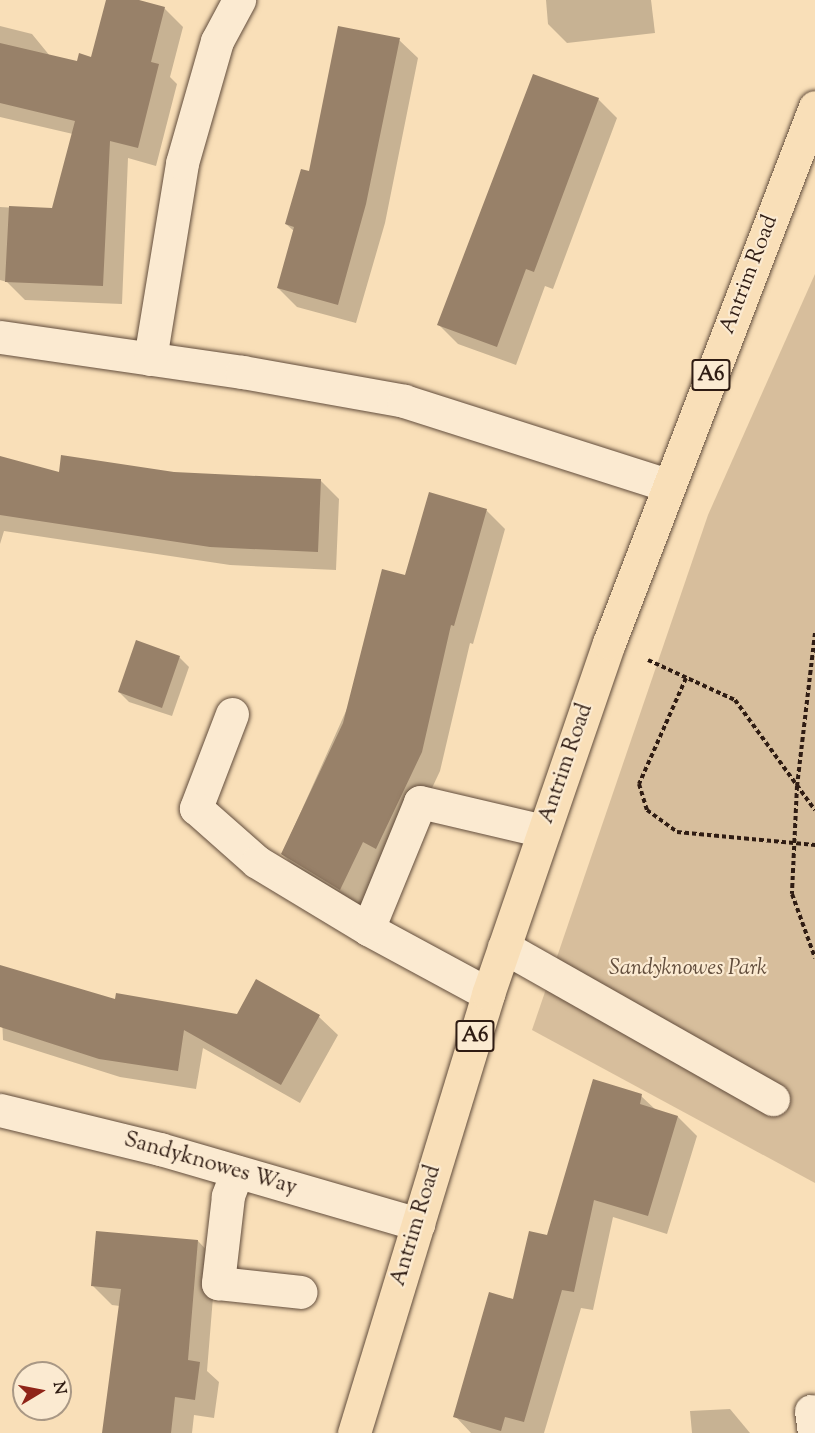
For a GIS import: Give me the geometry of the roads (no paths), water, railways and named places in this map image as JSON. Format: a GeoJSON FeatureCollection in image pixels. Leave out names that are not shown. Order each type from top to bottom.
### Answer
{"type":"FeatureCollection","features":[{"type":"Feature","properties":{"kind":"main road","name":"Antrim Road"},"geometry":{"type":"LineString","coordinates":[[354,1433],[488,994],[609,644],[668,485],[815,107]]}},
{"type":"Feature","properties":{"kind":"street"},"geometry":{"type":"LineString","coordinates":[[150,359],[182,163],[217,41],[238,0]]}},
{"type":"Feature","properties":{"kind":"street"},"geometry":{"type":"LineString","coordinates":[[0,337],[404,401],[668,485]]}},
{"type":"Feature","properties":{"kind":"street"},"geometry":{"type":"LineString","coordinates":[[232,714],[196,808],[257,862],[368,929],[488,994]]}},
{"type":"Feature","properties":{"kind":"street"},"geometry":{"type":"LineString","coordinates":[[368,929],[420,802],[544,831]]}},
{"type":"Feature","properties":{"kind":"street"},"geometry":{"type":"LineString","coordinates":[[504,947],[772,1099]]}},
{"type":"Feature","properties":{"kind":"street","name":"Sandyknowes Way"},"geometry":{"type":"LineString","coordinates":[[0,1110],[237,1172],[418,1224]]}},
{"type":"Feature","properties":{"kind":"street"},"geometry":{"type":"LineString","coordinates":[[237,1172],[228,1196],[218,1283],[302,1292]]}},
{"type":"Feature","properties":{"kind":"park label","name":"Sandyknowes Park"},"geometry":{"type":"Point","coordinates":[688,970]}}]}
